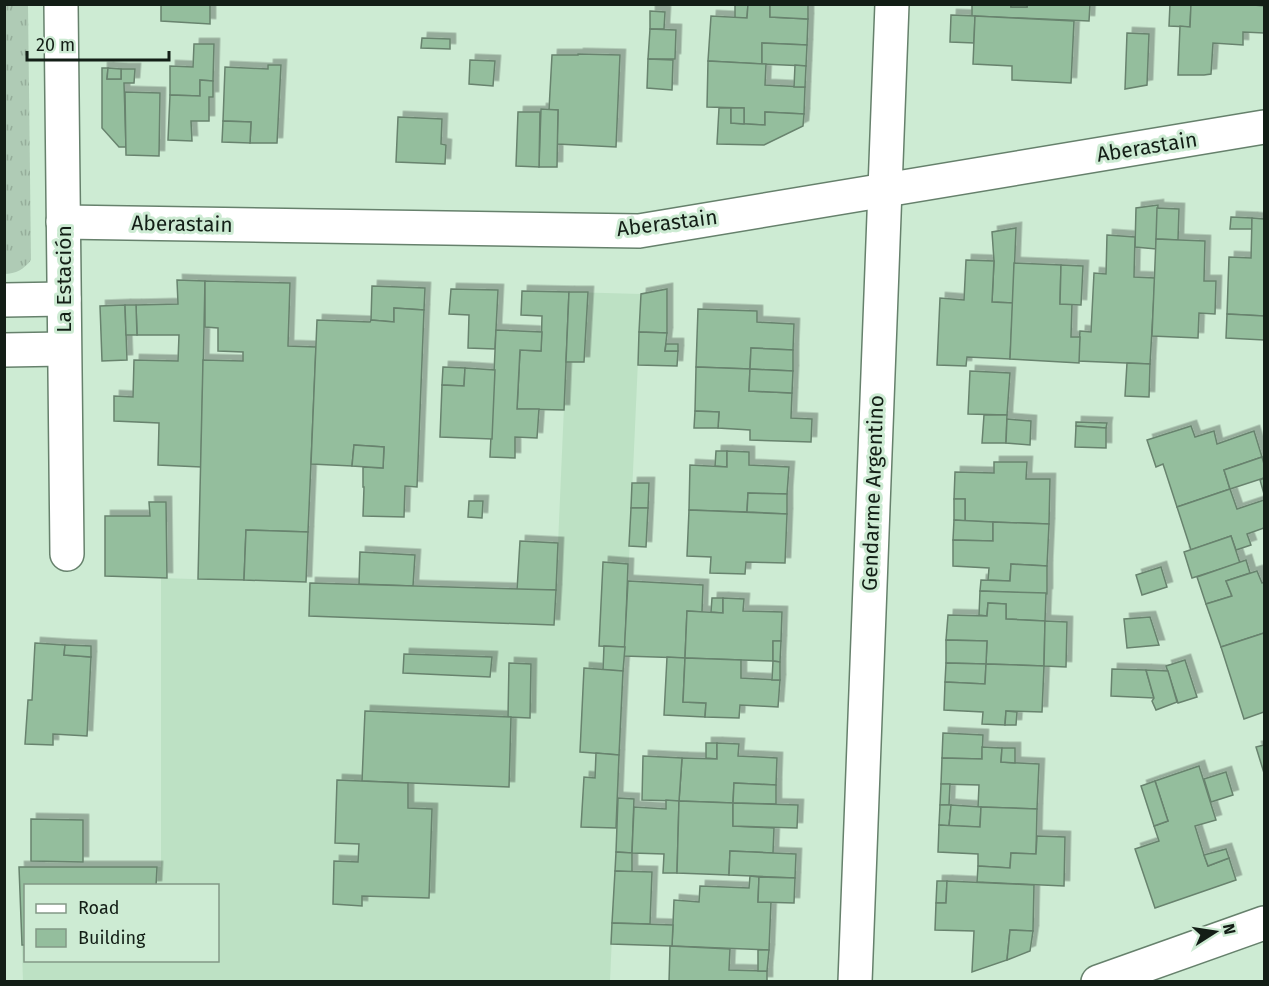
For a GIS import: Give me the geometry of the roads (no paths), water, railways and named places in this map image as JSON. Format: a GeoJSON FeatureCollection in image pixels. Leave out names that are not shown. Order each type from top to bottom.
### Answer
{"type":"FeatureCollection","features":[{"type":"Feature","properties":{"kind":"street","name":"La Estación"},"geometry":{"type":"LineString","coordinates":[[61,4],[67,554]]}},
{"type":"Feature","properties":{"kind":"street","name":"Gendarme Argentino"},"geometry":{"type":"LineString","coordinates":[[855,981],[892,4]]}},
{"type":"Feature","properties":{"kind":"street","name":"Aberastain"},"geometry":{"type":"LineString","coordinates":[[63,222],[639,231],[1264,128]]}},
{"type":"Feature","properties":{"kind":"street"},"geometry":{"type":"LineString","coordinates":[[4,300],[64,299]]}},
{"type":"Feature","properties":{"kind":"street"},"geometry":{"type":"LineString","coordinates":[[4,350],[64,349]]}},
{"type":"Feature","properties":{"kind":"street"},"geometry":{"type":"LineString","coordinates":[[1098,981],[1264,924]]}}]}
